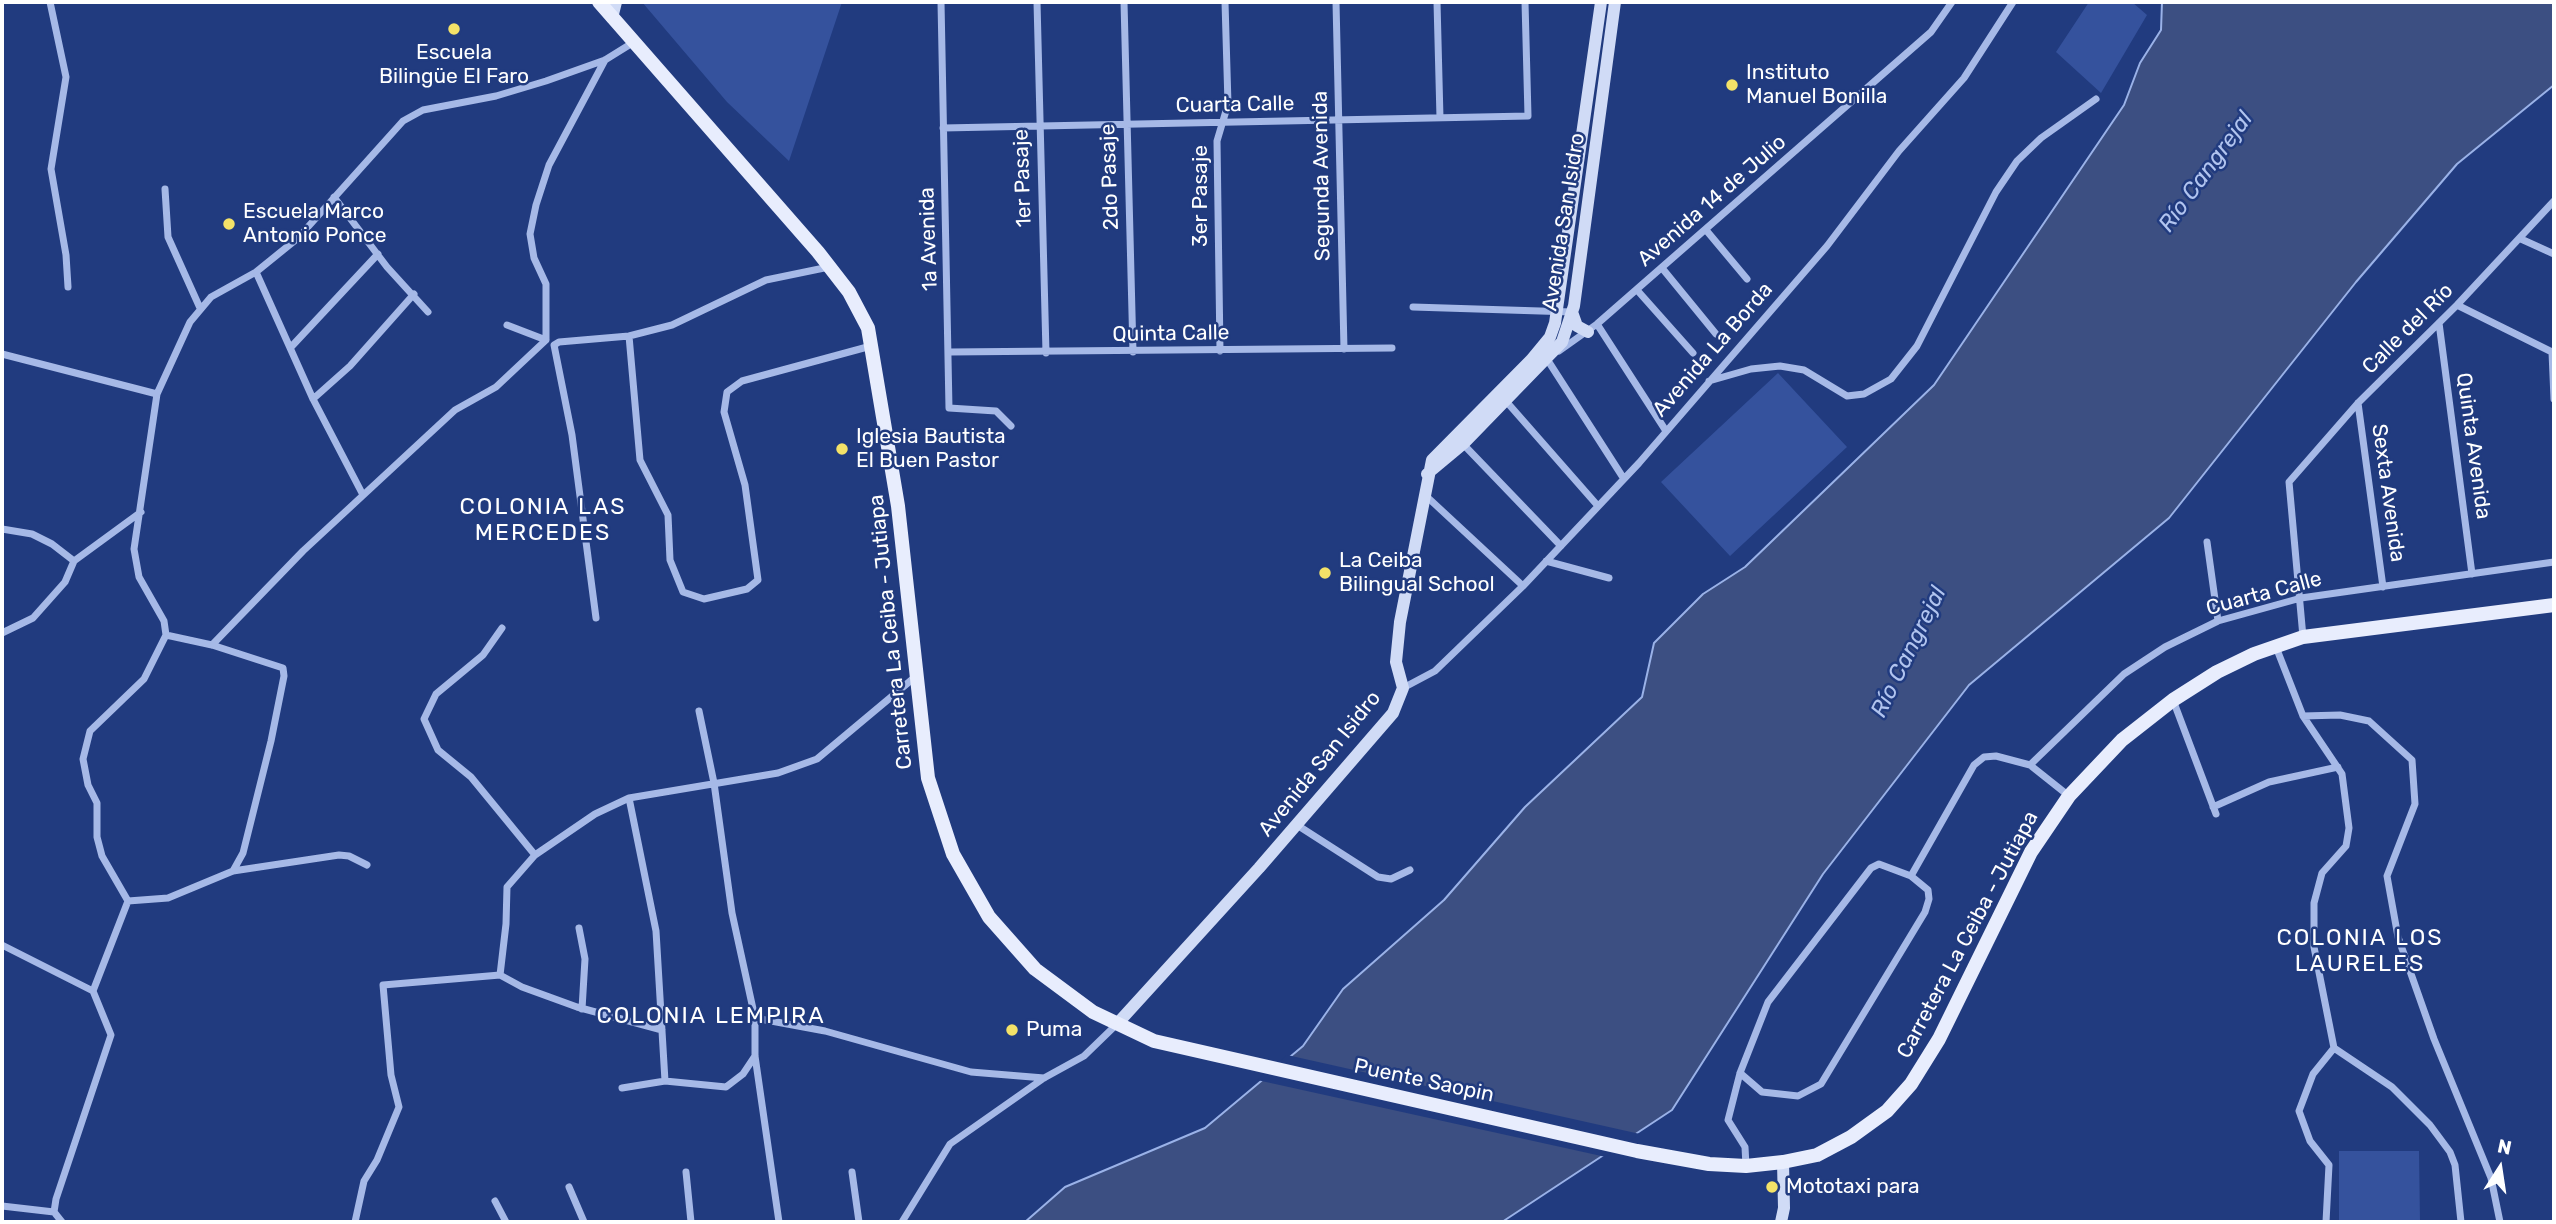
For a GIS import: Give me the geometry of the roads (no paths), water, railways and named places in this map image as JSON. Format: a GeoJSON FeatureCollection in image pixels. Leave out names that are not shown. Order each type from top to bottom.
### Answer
{"type":"FeatureCollection","features":[{"type":"Feature","properties":{"kind":"main road","name":"Carretera La Ceiba - Jutiapa"},"geometry":{"type":"LineString","coordinates":[[599,2],[828,267],[859,308],[871,346],[898,506],[928,778],[953,854],[974,894],[1002,935],[1035,970],[1075,1001],[1154,1041],[1202,1054]]}},
{"type":"Feature","properties":{"kind":"main road","name":"Carretera La Ceiba - Jutiapa"},"geometry":{"type":"LineString","coordinates":[[1637,1151],[1709,1164],[1746,1166],[1783,1163],[1817,1155],[1851,1137],[1887,1111],[1911,1084],[1939,1039],[2031,852],[2068,796],[2122,740],[2173,700],[2217,672],[2303,637],[2554,605]]}},
{"type":"Feature","properties":{"kind":"main road","name":"Puente Saopin"},"geometry":{"type":"LineString","coordinates":[[1202,1054],[1637,1151]]}},
{"type":"Feature","properties":{"kind":"street"},"geometry":{"type":"LineString","coordinates":[[50,2],[66,76],[51,169],[51,186],[66,255],[68,287]]}},
{"type":"Feature","properties":{"kind":"street"},"geometry":{"type":"LineString","coordinates":[[612,18],[616,2]]}},
{"type":"Feature","properties":{"kind":"street","name":"1a Avenida"},"geometry":{"type":"LineString","coordinates":[[941,2],[950,352],[949,408],[996,411],[1011,426]]}},
{"type":"Feature","properties":{"kind":"street","name":"1er Pasaje"},"geometry":{"type":"LineString","coordinates":[[1037,2],[1046,353]]}},
{"type":"Feature","properties":{"kind":"street","name":"2do Pasaje"},"geometry":{"type":"LineString","coordinates":[[1124,2],[1133,352]]}},
{"type":"Feature","properties":{"kind":"street","name":"3er Pasaje"},"geometry":{"type":"LineString","coordinates":[[1220,351],[1217,141],[1228,104],[1225,2]]}},
{"type":"Feature","properties":{"kind":"street","name":"Segunda Avenida"},"geometry":{"type":"LineString","coordinates":[[1336,2],[1344,349]]}},
{"type":"Feature","properties":{"kind":"street"},"geometry":{"type":"LineString","coordinates":[[1437,2],[1440,117]]}},
{"type":"Feature","properties":{"kind":"street","name":"Cuarta Calle"},"geometry":{"type":"LineString","coordinates":[[943,128],[1528,116],[1525,2]]}},
{"type":"Feature","properties":{"kind":"street","name":"Avenida San Isidro"},"geometry":{"type":"LineString","coordinates":[[1118,1024],[1297,825],[1393,713],[1404,688],[1396,662],[1398,633],[1432,460],[1444,445],[1505,400],[1544,354],[1558,310],[1601,2]]}},
{"type":"Feature","properties":{"kind":"street","name":"Avenida San Isidro"},"geometry":{"type":"LineString","coordinates":[[1427,475],[1463,444],[1478,420],[1544,354],[1562,342],[1572,312],[1615,2]]}},
{"type":"Feature","properties":{"kind":"street","name":"Avenida 14 de Julio"},"geometry":{"type":"LineString","coordinates":[[1544,354],[1593,328],[1931,32],[1945,6],[1952,2]]}},
{"type":"Feature","properties":{"kind":"street","name":"Avenida La Borda"},"geometry":{"type":"LineString","coordinates":[[1404,688],[1435,671],[1523,586],[1624,479],[1827,246],[1899,151],[1964,79],[2013,2]]}},
{"type":"Feature","properties":{"kind":"street"},"geometry":{"type":"LineString","coordinates":[[128,901],[102,856],[97,837],[97,803],[88,785],[83,758],[90,730],[144,679],[166,635],[164,621],[139,577],[134,550],[157,394],[190,322],[200,308],[224,288],[257,272],[298,238],[387,135],[403,121],[423,110],[496,96],[605,60],[634,42]]}},
{"type":"Feature","properties":{"kind":"street"},"geometry":{"type":"LineString","coordinates":[[212,645],[303,551],[455,410],[496,387],[546,340],[546,284],[534,258],[530,234],[536,205],[549,165],[605,60]]}},
{"type":"Feature","properties":{"kind":"street"},"geometry":{"type":"LineString","coordinates":[[1709,381],[1751,369],[1780,366],[1804,370],[1847,396],[1864,394],[1891,379],[1917,346],[1996,192],[2017,161],[2041,138],[2096,99]]}},
{"type":"Feature","properties":{"kind":"street"},"geometry":{"type":"LineString","coordinates":[[165,189],[170,244],[200,308]]}},
{"type":"Feature","properties":{"kind":"street"},"geometry":{"type":"LineString","coordinates":[[334,197],[428,312]]}},
{"type":"Feature","properties":{"kind":"street","name":"Calle del Río"},"geometry":{"type":"LineString","coordinates":[[2301,598],[2288,482],[2358,403],[2457,305],[2554,201]]}},
{"type":"Feature","properties":{"kind":"street"},"geometry":{"type":"LineString","coordinates":[[1706,230],[1747,279]]}},
{"type":"Feature","properties":{"kind":"street"},"geometry":{"type":"LineString","coordinates":[[2521,239],[2554,254]]}},
{"type":"Feature","properties":{"kind":"street"},"geometry":{"type":"LineString","coordinates":[[292,346],[378,254]]}},
{"type":"Feature","properties":{"kind":"street"},"geometry":{"type":"LineString","coordinates":[[596,618],[572,435],[554,347],[559,342],[629,336],[672,325],[766,280],[828,267]]}},
{"type":"Feature","properties":{"kind":"street"},"geometry":{"type":"LineString","coordinates":[[1661,268],[1716,334]]}},
{"type":"Feature","properties":{"kind":"street"},"geometry":{"type":"LineString","coordinates":[[257,272],[292,346],[313,399],[363,495]]}},
{"type":"Feature","properties":{"kind":"street"},"geometry":{"type":"LineString","coordinates":[[1637,290],[1693,353]]}},
{"type":"Feature","properties":{"kind":"street"},"geometry":{"type":"LineString","coordinates":[[313,399],[350,366],[414,293]]}},
{"type":"Feature","properties":{"kind":"street"},"geometry":{"type":"LineString","coordinates":[[2457,305],[2553,352],[2554,399]]}},
{"type":"Feature","properties":{"kind":"street"},"geometry":{"type":"LineString","coordinates":[[1413,307],[1572,312],[1577,326],[1593,328],[1666,431]]}},
{"type":"Feature","properties":{"kind":"street","name":"Quinta Avenida"},"geometry":{"type":"LineString","coordinates":[[2439,323],[2472,574]]}},
{"type":"Feature","properties":{"kind":"street"},"geometry":{"type":"LineString","coordinates":[[507,325],[546,340]]}},
{"type":"Feature","properties":{"kind":"street"},"geometry":{"type":"LineString","coordinates":[[629,336],[640,460],[668,515],[670,560],[684,592],[704,599],[747,589],[758,580],[745,485],[724,412],[727,392],[742,382],[871,346]]}},
{"type":"Feature","properties":{"kind":"street","name":"Quinta Calle"},"geometry":{"type":"LineString","coordinates":[[950,352],[1392,348]]}},
{"type":"Feature","properties":{"kind":"street"},"geometry":{"type":"LineString","coordinates":[[2,354],[157,394]]}},
{"type":"Feature","properties":{"kind":"street"},"geometry":{"type":"LineString","coordinates":[[1544,354],[1624,479]]}},
{"type":"Feature","properties":{"kind":"street"},"geometry":{"type":"LineString","coordinates":[[1505,400],[1598,506]]}},
{"type":"Feature","properties":{"kind":"street","name":"Sexta Avenida"},"geometry":{"type":"LineString","coordinates":[[2358,403],[2383,587]]}},
{"type":"Feature","properties":{"kind":"street"},"geometry":{"type":"LineString","coordinates":[[1463,444],[1561,546]]}},
{"type":"Feature","properties":{"kind":"street"},"geometry":{"type":"LineString","coordinates":[[1425,495],[1523,586]]}},
{"type":"Feature","properties":{"kind":"street"},"geometry":{"type":"LineString","coordinates":[[2,633],[33,618],[51,601],[65,582],[74,561],[141,512]]}},
{"type":"Feature","properties":{"kind":"street"},"geometry":{"type":"LineString","coordinates":[[2,529],[32,534],[52,544],[74,561]]}},
{"type":"Feature","properties":{"kind":"street"},"geometry":{"type":"LineString","coordinates":[[2207,542],[2218,621]]}},
{"type":"Feature","properties":{"kind":"street"},"geometry":{"type":"LineString","coordinates":[[1546,561],[1609,578]]}},
{"type":"Feature","properties":{"kind":"street","name":"Cuarta Calle"},"geometry":{"type":"LineString","coordinates":[[2030,765],[2124,674],[2165,648],[2218,621],[2301,598],[2554,562]]}},
{"type":"Feature","properties":{"kind":"street"},"geometry":{"type":"LineString","coordinates":[[2301,598],[2303,637]]}},
{"type":"Feature","properties":{"kind":"street"},"geometry":{"type":"LineString","coordinates":[[502,628],[483,655],[436,694],[425,719],[438,750],[471,777],[535,855]]}},
{"type":"Feature","properties":{"kind":"street"},"geometry":{"type":"LineString","coordinates":[[166,635],[212,645],[283,668],[285,676],[243,853],[233,871]]}},
{"type":"Feature","properties":{"kind":"street"},"geometry":{"type":"LineString","coordinates":[[2276,646],[2303,716],[2342,774],[2349,828],[2346,846],[2322,873],[2314,903],[2314,947],[2334,1048],[2392,1087],[2430,1125],[2450,1152],[2455,1166],[2461,1222]]}},
{"type":"Feature","properties":{"kind":"street"},"geometry":{"type":"LineString","coordinates":[[500,975],[507,887],[535,855],[595,814],[629,798],[778,773],[817,760],[915,677]]}},
{"type":"Feature","properties":{"kind":"street"},"geometry":{"type":"LineString","coordinates":[[2173,700],[2215,810],[2269,782],[2338,767]]}},
{"type":"Feature","properties":{"kind":"street"},"geometry":{"type":"LineString","coordinates":[[699,711],[714,783],[732,913],[755,1018],[755,1056],[779,1222]]}},
{"type":"Feature","properties":{"kind":"street"},"geometry":{"type":"LineString","coordinates":[[2303,716],[2340,715],[2369,721],[2412,760],[2415,804],[2387,876],[2398,937],[2434,1039],[2491,1178],[2500,1222]]}},
{"type":"Feature","properties":{"kind":"street"},"geometry":{"type":"LineString","coordinates":[[1911,876],[1974,765],[1984,757],[1996,756],[2030,765],[2068,796]]}},
{"type":"Feature","properties":{"kind":"street"},"geometry":{"type":"LineString","coordinates":[[629,798],[656,931],[665,1081]]}},
{"type":"Feature","properties":{"kind":"street"},"geometry":{"type":"LineString","coordinates":[[1297,825],[1378,877],[1391,879],[1410,870]]}},
{"type":"Feature","properties":{"kind":"street"},"geometry":{"type":"LineString","coordinates":[[128,901],[168,898],[233,871],[339,855],[349,856],[367,865]]}},
{"type":"Feature","properties":{"kind":"street"},"geometry":{"type":"LineString","coordinates":[[1740,1073],[1762,1092],[1798,1096],[1821,1084],[1925,912],[1929,899],[1928,890],[1911,876],[1879,864],[1871,868],[1768,1002],[1740,1073],[1728,1120],[1745,1147],[1746,1166]]}},
{"type":"Feature","properties":{"kind":"street"},"geometry":{"type":"LineString","coordinates":[[93,991],[128,901]]}},
{"type":"Feature","properties":{"kind":"street"},"geometry":{"type":"LineString","coordinates":[[579,928],[585,959],[582,1009]]}},
{"type":"Feature","properties":{"kind":"street"},"geometry":{"type":"LineString","coordinates":[[2,945],[93,991],[111,1035],[54,1212]]}},
{"type":"Feature","properties":{"kind":"street"},"geometry":{"type":"LineString","coordinates":[[355,1222],[364,1181],[394,1125],[399,1107],[391,1075],[383,985],[500,975],[522,987],[582,1009],[662,1030]]}},
{"type":"Feature","properties":{"kind":"street"},"geometry":{"type":"LineString","coordinates":[[755,1018],[825,1031],[971,1072],[1044,1078]]}},
{"type":"Feature","properties":{"kind":"street"},"geometry":{"type":"LineString","coordinates":[[902,1222],[950,1144],[1044,1078],[1084,1056],[1118,1024]]}},
{"type":"Feature","properties":{"kind":"street"},"geometry":{"type":"LineString","coordinates":[[2326,1222],[2329,1165],[2310,1142],[2298,1111],[2313,1074],[2334,1048]]}},
{"type":"Feature","properties":{"kind":"street"},"geometry":{"type":"LineString","coordinates":[[622,1088],[665,1081],[726,1087],[743,1074],[755,1056]]}},
{"type":"Feature","properties":{"kind":"street"},"geometry":{"type":"LineString","coordinates":[[1781,1222],[1784,1208],[1783,1163]]}},
{"type":"Feature","properties":{"kind":"street"},"geometry":{"type":"LineString","coordinates":[[686,1172],[691,1222]]}},
{"type":"Feature","properties":{"kind":"street"},"geometry":{"type":"LineString","coordinates":[[852,1172],[859,1222]]}},
{"type":"Feature","properties":{"kind":"street"},"geometry":{"type":"LineString","coordinates":[[569,1187],[584,1222]]}},
{"type":"Feature","properties":{"kind":"street"},"geometry":{"type":"LineString","coordinates":[[495,1201],[506,1222]]}},
{"type":"Feature","properties":{"kind":"street"},"geometry":{"type":"LineString","coordinates":[[2,1206],[54,1212],[62,1222]]}},
{"type":"Feature","properties":{"kind":"water","name":"Río Cangrejal"},"geometry":{"type":"Polygon","coordinates":[[[2162,2],[2554,2],[2554,85],[2457,164],[2356,282],[2169,518],[1969,685],[1823,874],[1672,1110],[1502,1222],[1025,1222],[1065,1187],[1205,1128],[1303,1046],[1343,989],[1444,900],[1525,807],[1642,697],[1654,643],[1703,594],[1745,567],[1934,385],[2124,105],[2140,63],[2161,30],[2162,2]]]}},
{"type":"Feature","properties":{"kind":"place","name":"Escuela Bilingüe El Faro"},"geometry":{"type":"Point","coordinates":[454,29]}},
{"type":"Feature","properties":{"kind":"place","name":"Instituto Manuel Bonilla"},"geometry":{"type":"Point","coordinates":[1732,85]}},
{"type":"Feature","properties":{"kind":"place","name":"Escuela Marco Antonio Ponce"},"geometry":{"type":"Point","coordinates":[229,224]}},
{"type":"Feature","properties":{"kind":"place","name":"Iglesia Bautista El Buen Pastor"},"geometry":{"type":"Point","coordinates":[842,449]}},
{"type":"Feature","properties":{"kind":"place","name":"La Ceiba Bilingual School"},"geometry":{"type":"Point","coordinates":[1325,573]}},
{"type":"Feature","properties":{"kind":"place","name":"Puma"},"geometry":{"type":"Point","coordinates":[1012,1030]}},
{"type":"Feature","properties":{"kind":"place","name":"Mototaxi para"},"geometry":{"type":"Point","coordinates":[1772,1187]}},
{"type":"Feature","properties":{"kind":"district","name":"COLONIA LAS MERCEDES"},"geometry":{"type":"Point","coordinates":[543,520]}},
{"type":"Feature","properties":{"kind":"district","name":"COLONIA LOS LAURELES"},"geometry":{"type":"Point","coordinates":[2360,951]}},
{"type":"Feature","properties":{"kind":"district","name":"COLONIA LEMPIRA"},"geometry":{"type":"Point","coordinates":[711,1016]}}]}
